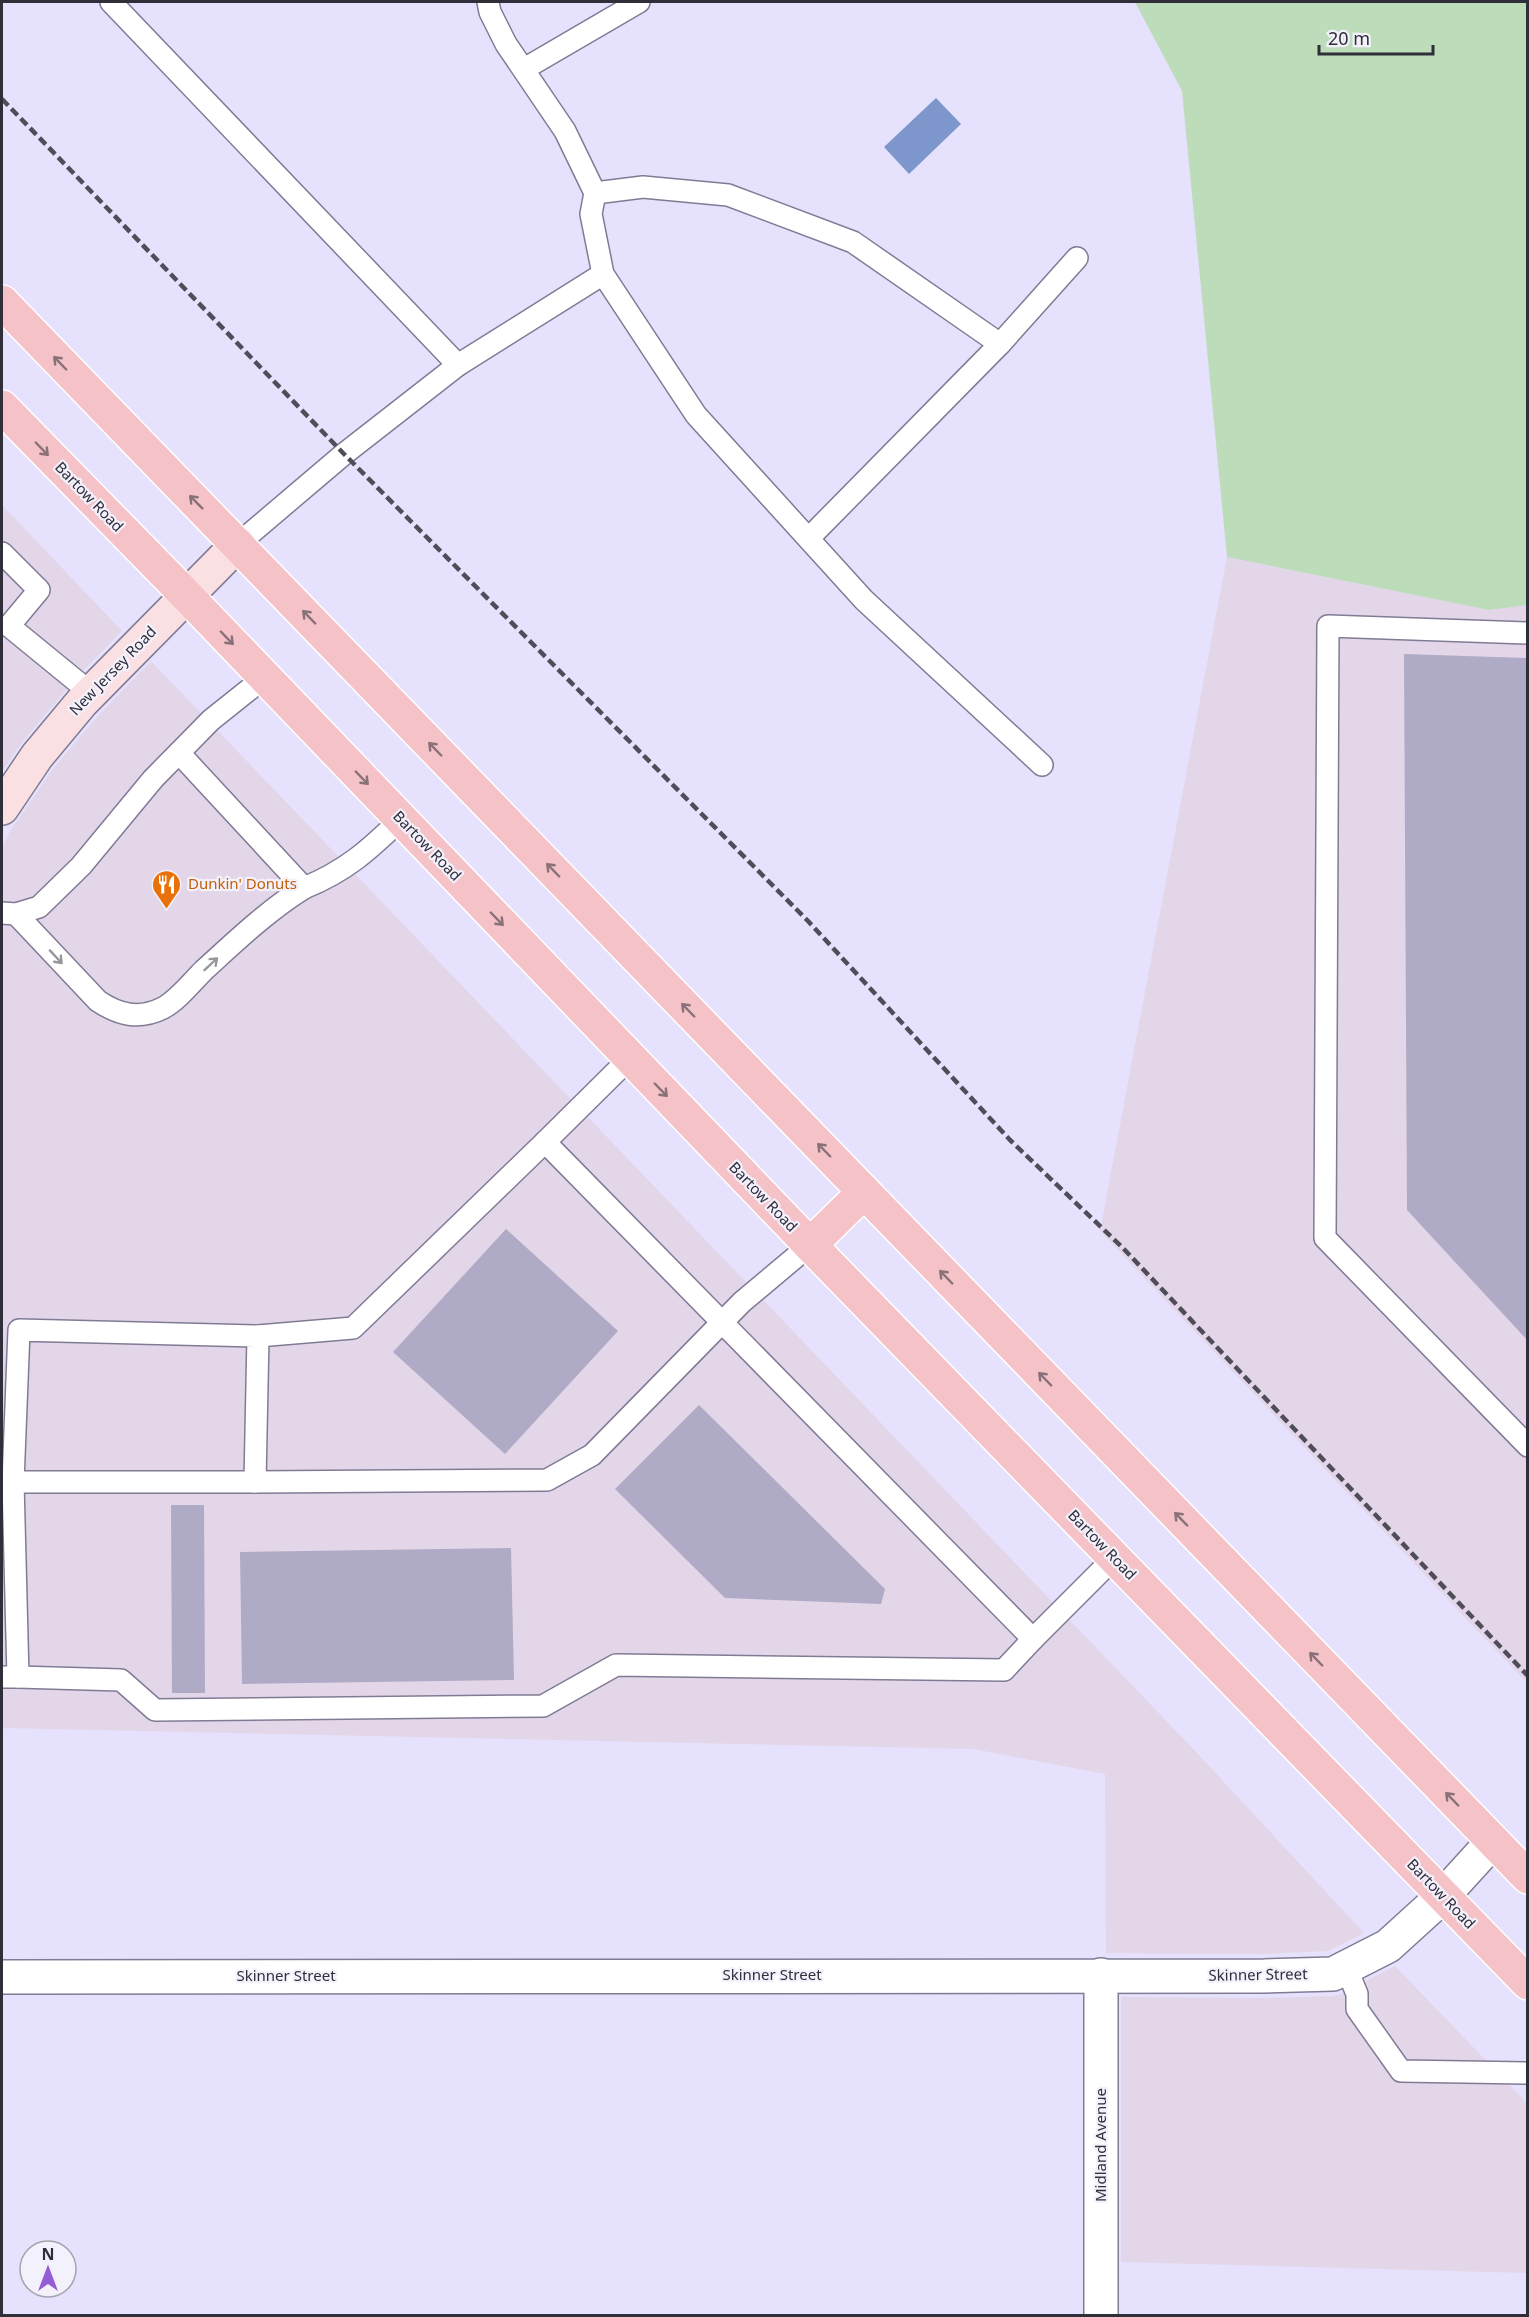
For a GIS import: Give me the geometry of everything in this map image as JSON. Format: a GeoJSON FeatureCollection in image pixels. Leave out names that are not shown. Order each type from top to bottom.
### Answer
{"type":"FeatureCollection","features":[{"type":"Feature","properties":{"kind":"main road"},"geometry":{"type":"LineString","coordinates":[[2,302],[1527,1877]]}},
{"type":"Feature","properties":{"kind":"main road","name":"Bartow Road"},"geometry":{"type":"LineString","coordinates":[[2,407],[186,595],[810,1245],[1527,1983]]}},
{"type":"Feature","properties":{"kind":"main road"},"geometry":{"type":"LineString","coordinates":[[810,1245],[864,1192]]}},
{"type":"Feature","properties":{"kind":"street","name":"New Jersey Road"},"geometry":{"type":"LineString","coordinates":[[2,808],[37,756],[91,693],[238,544]]}},
{"type":"Feature","properties":{"kind":"street","name":"Skinner Street"},"geometry":{"type":"LineString","coordinates":[[2,1977],[1275,1976],[1333,1974],[1388,1946],[1443,1896],[1493,1841]]}},
{"type":"Feature","properties":{"kind":"street","name":"Midland Avenue"},"geometry":{"type":"LineString","coordinates":[[1101,1975],[1101,2316]]}},
{"type":"Feature","properties":{"kind":"lane"},"geometry":{"type":"LineString","coordinates":[[111,2],[458,365]]}},
{"type":"Feature","properties":{"kind":"lane"},"geometry":{"type":"LineString","coordinates":[[488,2],[490,12],[506,44],[565,131],[595,193],[591,214],[603,274],[696,415],[864,600],[1042,765]]}},
{"type":"Feature","properties":{"kind":"lane"},"geometry":{"type":"LineString","coordinates":[[524,69],[639,2]]}},
{"type":"Feature","properties":{"kind":"lane"},"geometry":{"type":"LineString","coordinates":[[595,193],[643,187],[728,195],[853,242],[1000,344]]}},
{"type":"Feature","properties":{"kind":"lane"},"geometry":{"type":"LineString","coordinates":[[809,537],[1000,344],[1077,258]]}},
{"type":"Feature","properties":{"kind":"lane"},"geometry":{"type":"LineString","coordinates":[[238,544],[344,454],[458,365],[603,274]]}},
{"type":"Feature","properties":{"kind":"lane"},"geometry":{"type":"LineString","coordinates":[[2,553],[39,590],[5,630],[91,693]]}},
{"type":"Feature","properties":{"kind":"lane"},"geometry":{"type":"LineString","coordinates":[[1527,633],[1328,626],[1324,1238],[1527,1446]]}},
{"type":"Feature","properties":{"kind":"lane"},"geometry":{"type":"LineString","coordinates":[[9,914],[39,908],[81,866],[153,779],[178,753],[211,720],[265,677]]}},
{"type":"Feature","properties":{"kind":"lane"},"geometry":{"type":"LineString","coordinates":[[178,753],[304,888]]}},
{"type":"Feature","properties":{"kind":"lane"},"geometry":{"type":"LineString","coordinates":[[9,914],[98,1001],[113,1011],[127,1015],[144,1014],[164,1007],[253,925],[304,888],[331,877],[350,864],[401,819]]}},
{"type":"Feature","properties":{"kind":"lane"},"geometry":{"type":"LineString","coordinates":[[630,1058],[353,1328],[258,1336],[19,1330],[7,1482],[10,1677],[121,1680],[156,1710],[543,1706],[616,1665],[1004,1670],[1114,1558]]}},
{"type":"Feature","properties":{"kind":"lane"},"geometry":{"type":"LineString","coordinates":[[545,1142],[1033,1639]]}},
{"type":"Feature","properties":{"kind":"lane"},"geometry":{"type":"LineString","coordinates":[[7,1482],[547,1480],[592,1455],[742,1302],[810,1245]]}},
{"type":"Feature","properties":{"kind":"lane"},"geometry":{"type":"LineString","coordinates":[[255,1482],[258,1336]]}},
{"type":"Feature","properties":{"kind":"lane"},"geometry":{"type":"LineString","coordinates":[[1346,1967],[1357,1994],[1357,2008],[1401,2071],[1527,2073]]}},
{"type":"Feature","properties":{"kind":"shaded area"},"geometry":{"type":"Polygon","coordinates":[[[2,505],[122,631],[78,676],[23,741],[2,772],[2,505]]]}},
{"type":"Feature","properties":{"kind":"shaded area"},"geometry":{"type":"Polygon","coordinates":[[[1227,557],[1489,610],[1527,605],[1527,1683],[1100,1231],[1227,557]]]}},
{"type":"Feature","properties":{"kind":"shaded area"},"geometry":{"type":"Polygon","coordinates":[[[151,661],[1198,1754],[1364,1933],[1328,1951],[1264,1954],[1106,1953],[1105,1774],[974,1749],[2,1728],[2,849],[9,833],[52,770],[96,718],[151,661]]]}},
{"type":"Feature","properties":{"kind":"shaded area"},"geometry":{"type":"Polygon","coordinates":[[[1395,1966],[1527,2103],[1527,2273],[1121,2262],[1121,1997],[1334,1996],[1395,1966]]]}},
{"type":"Feature","properties":{"kind":"green space"},"geometry":{"type":"Polygon","coordinates":[[[1135,2],[1527,2],[1527,605],[1489,610],[1227,557],[1182,91],[1135,2]]]}},
{"type":"Feature","properties":{"kind":"water"},"geometry":{"type":"Polygon","coordinates":[[[936,98],[961,124],[909,174],[884,147],[936,98]]]}},
{"type":"Feature","properties":{"kind":"building"},"geometry":{"type":"Polygon","coordinates":[[[1404,654],[1528,658],[1528,1341],[1407,1210],[1404,654]]]}},
{"type":"Feature","properties":{"kind":"building"},"geometry":{"type":"Polygon","coordinates":[[[506,1229],[618,1331],[505,1454],[393,1352],[506,1229]]]}},
{"type":"Feature","properties":{"kind":"building"},"geometry":{"type":"Polygon","coordinates":[[[699,1405],[885,1589],[881,1604],[725,1598],[615,1489],[699,1405]]]}},
{"type":"Feature","properties":{"kind":"building"},"geometry":{"type":"Polygon","coordinates":[[[171,1505],[204,1505],[205,1693],[172,1693],[171,1505]]]}},
{"type":"Feature","properties":{"kind":"building"},"geometry":{"type":"Polygon","coordinates":[[[511,1548],[514,1680],[242,1684],[240,1552],[511,1548]]]}},
{"type":"Feature","properties":{"kind":"railway"},"geometry":{"type":"LineString","coordinates":[[2,99],[344,454],[808,921],[1010,1140],[1122,1247],[1528,1676]]}},
{"type":"Feature","properties":{"kind":"place","name":"Dunkin' Donuts"},"geometry":{"type":"Point","coordinates":[167,910]}}]}
